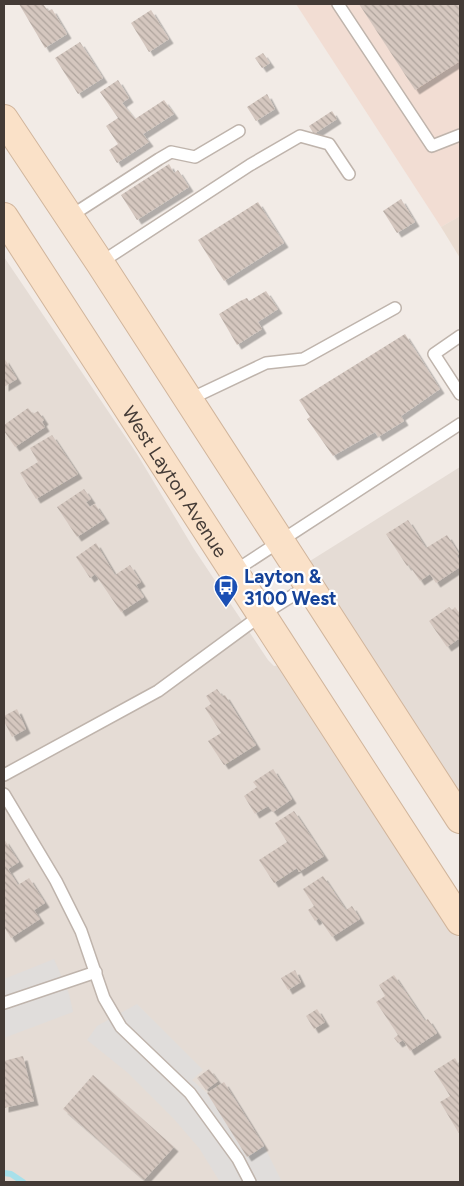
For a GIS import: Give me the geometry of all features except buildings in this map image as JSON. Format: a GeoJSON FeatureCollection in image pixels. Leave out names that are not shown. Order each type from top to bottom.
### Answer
{"type":"FeatureCollection","features":[{"type":"Feature","properties":{"kind":"main road"},"geometry":{"type":"LineString","coordinates":[[4,119],[100,263],[460,819]]}},
{"type":"Feature","properties":{"kind":"main road","name":"West Layton Avenue"},"geometry":{"type":"LineString","coordinates":[[4,217],[260,616],[460,921]]}},
{"type":"Feature","properties":{"kind":"lane"},"geometry":{"type":"LineString","coordinates":[[338,4],[432,146],[460,135]]}},
{"type":"Feature","properties":{"kind":"lane"},"geometry":{"type":"LineString","coordinates":[[69,217],[159,158],[171,152],[195,157],[239,131]]}},
{"type":"Feature","properties":{"kind":"lane"},"geometry":{"type":"LineString","coordinates":[[100,263],[300,136],[329,144],[349,174]]}},
{"type":"Feature","properties":{"kind":"lane"},"geometry":{"type":"LineString","coordinates":[[188,400],[266,363],[303,359],[394,308]]}},
{"type":"Feature","properties":{"kind":"lane"},"geometry":{"type":"LineString","coordinates":[[460,336],[434,354],[460,394]]}},
{"type":"Feature","properties":{"kind":"lane"},"geometry":{"type":"LineString","coordinates":[[233,572],[279,540],[460,424]]}},
{"type":"Feature","properties":{"kind":"lane"},"geometry":{"type":"LineString","coordinates":[[4,776],[158,691],[260,616],[308,586]]}},
{"type":"Feature","properties":{"kind":"lane"},"geometry":{"type":"LineString","coordinates":[[4,794],[56,881],[82,930],[104,998],[121,1027],[190,1093],[238,1159],[250,1182]]}},
{"type":"Feature","properties":{"kind":"lane"},"geometry":{"type":"LineString","coordinates":[[4,1003],[70,979],[96,972]]}},
{"type":"Feature","properties":{"kind":"shaded area"},"geometry":{"type":"Polygon","coordinates":[[[296,4],[460,4],[460,216],[441,227],[296,4]]]}},
{"type":"Feature","properties":{"kind":"shaded area"},"geometry":{"type":"Polygon","coordinates":[[[460,216],[460,258],[441,227],[460,216]]]}},
{"type":"Feature","properties":{"kind":"shaded area"},"geometry":{"type":"Polygon","coordinates":[[[4,257],[137,454],[194,549],[268,660],[274,666],[282,665],[460,939],[460,1182],[4,1182],[4,257]]]}},
{"type":"Feature","properties":{"kind":"shaded area"},"geometry":{"type":"Polygon","coordinates":[[[460,467],[460,800],[310,561],[460,467]]]}},
{"type":"Feature","properties":{"kind":"shaded area"},"geometry":{"type":"Polygon","coordinates":[[[54,959],[69,994],[73,1012],[4,1038],[4,979],[54,959]]]}},
{"type":"Feature","properties":{"kind":"shaded area"},"geometry":{"type":"Polygon","coordinates":[[[137,1004],[203,1070],[192,1080],[207,1093],[247,1157],[264,1146],[282,1182],[220,1182],[199,1148],[173,1118],[128,1073],[87,1040],[97,1026],[137,1004]]]}},
{"type":"Feature","properties":{"kind":"waterway"},"geometry":{"type":"LineString","coordinates":[[4,1173],[11,1174],[23,1182]]}},
{"type":"Feature","properties":{"kind":"place","name":"Layton & 3100 West"},"geometry":{"type":"Point","coordinates":[226,608]}}]}
